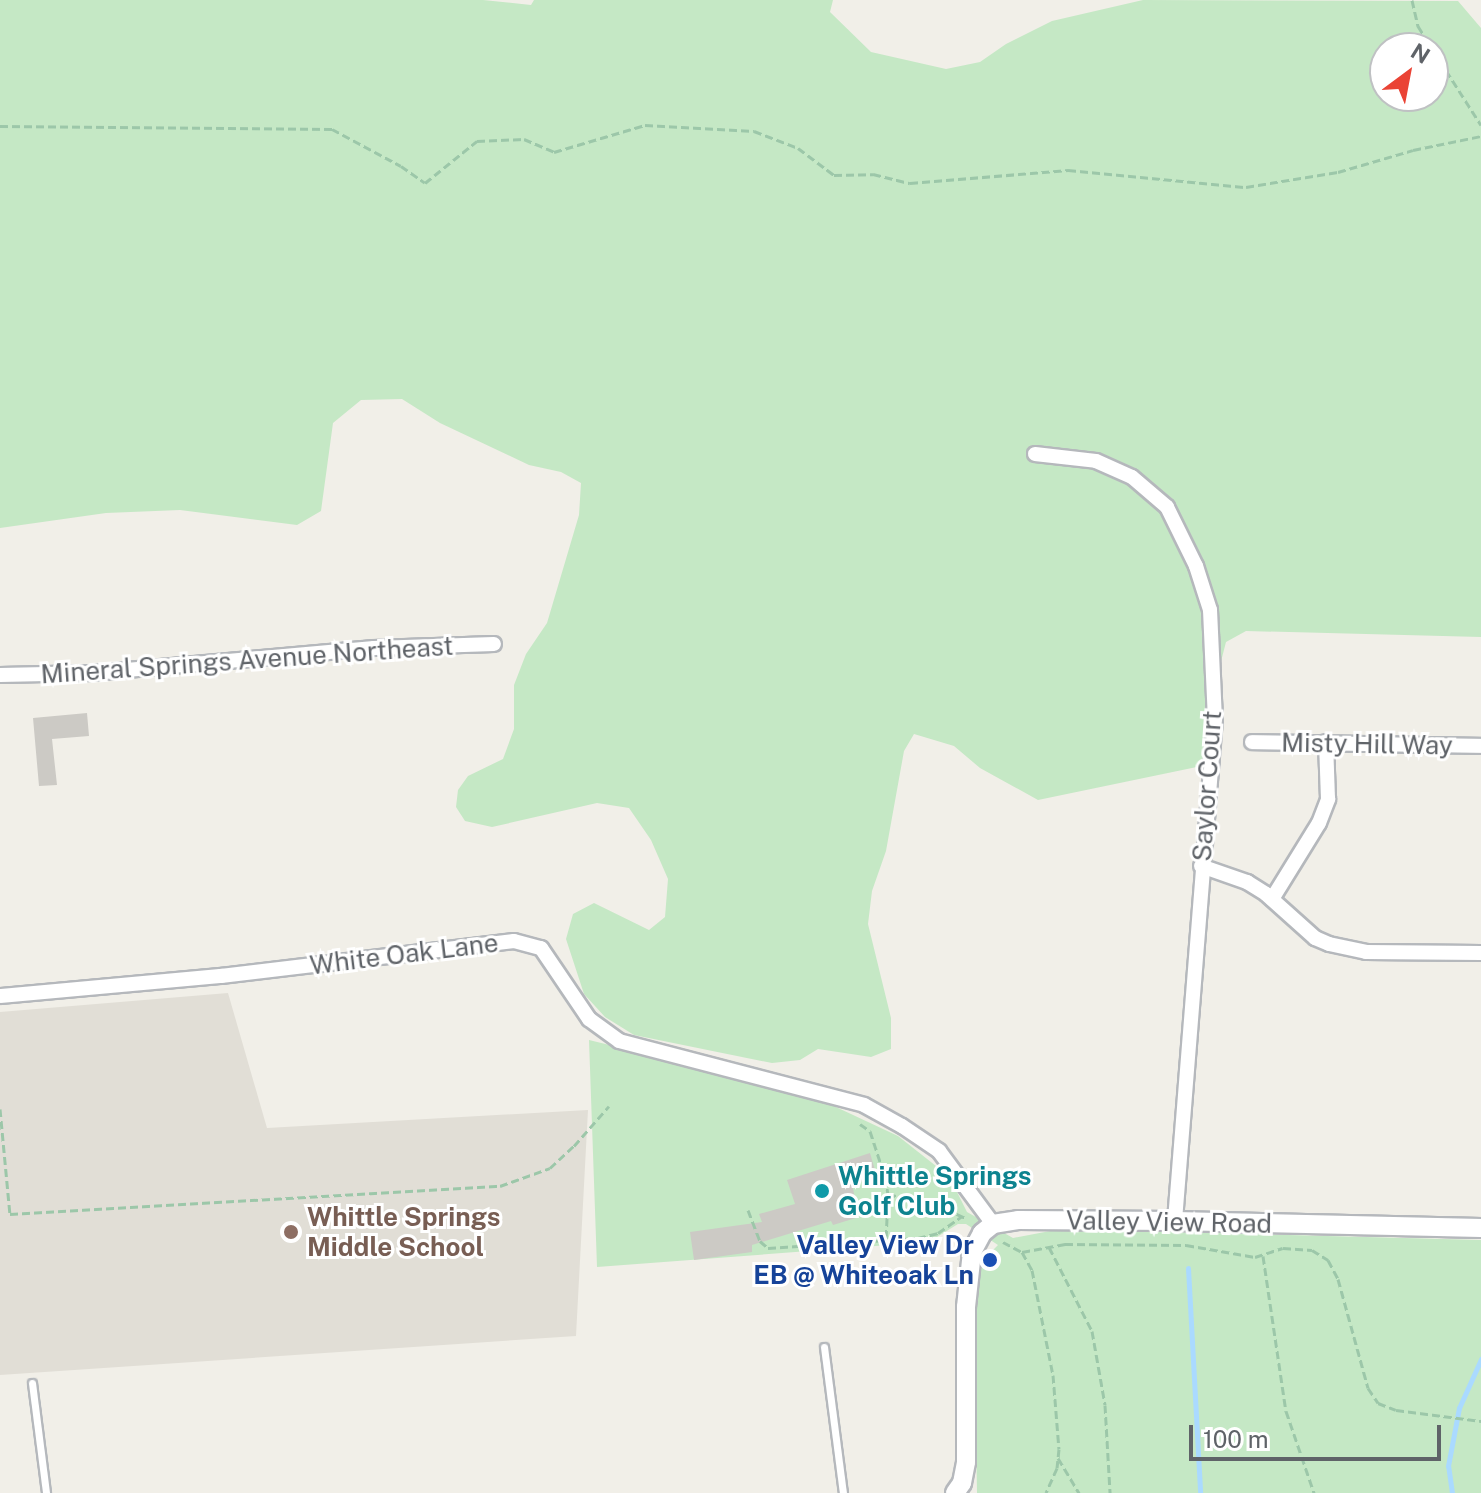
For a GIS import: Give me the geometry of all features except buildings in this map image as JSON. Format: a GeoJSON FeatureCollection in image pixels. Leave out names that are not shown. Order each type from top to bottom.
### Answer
{"type":"FeatureCollection","features":[{"type":"Feature","properties":{"kind":"street","name":"Saylor Court"},"geometry":{"type":"LineString","coordinates":[[1035,454],[1096,461],[1132,477],[1167,507],[1196,566],[1210,610],[1215,719],[1175,1221]]}},
{"type":"Feature","properties":{"kind":"street","name":"Mineral Springs Avenue Northeast"},"geometry":{"type":"LineString","coordinates":[[0,675],[93,673],[374,648],[494,644]]}},
{"type":"Feature","properties":{"kind":"street","name":"Misty Hill Way"},"geometry":{"type":"LineString","coordinates":[[1252,742],[1481,746]]}},
{"type":"Feature","properties":{"kind":"street"},"geometry":{"type":"LineString","coordinates":[[1272,899],[1319,823],[1328,799],[1326,742]]}},
{"type":"Feature","properties":{"kind":"street"},"geometry":{"type":"LineString","coordinates":[[1201,866],[1247,882],[1272,899],[1315,938],[1329,944],[1366,952],[1481,953]]}},
{"type":"Feature","properties":{"kind":"street","name":"White Oak Lane"},"geometry":{"type":"LineString","coordinates":[[0,996],[221,976],[514,941],[541,948],[589,1019],[619,1041],[864,1105],[902,1126],[939,1151],[993,1224]]}},
{"type":"Feature","properties":{"kind":"street","name":"Valley View Road"},"geometry":{"type":"LineString","coordinates":[[993,1224],[1018,1220],[1175,1221],[1481,1228]]}},
{"type":"Feature","properties":{"kind":"street"},"geometry":{"type":"LineString","coordinates":[[955,1493],[962,1483],[966,1462],[966,1307],[972,1252],[982,1233],[993,1224]]}},
{"type":"Feature","properties":{"kind":"lane"},"geometry":{"type":"LineString","coordinates":[[824,1347],[843,1493]]}},
{"type":"Feature","properties":{"kind":"lane"},"geometry":{"type":"LineString","coordinates":[[32,1383],[46,1493]]}},
{"type":"Feature","properties":{"kind":"path"},"geometry":{"type":"LineString","coordinates":[[1412,0],[1422,32]]}},
{"type":"Feature","properties":{"kind":"path"},"geometry":{"type":"LineString","coordinates":[[1449,75],[1481,125]]}},
{"type":"Feature","properties":{"kind":"path"},"geometry":{"type":"LineString","coordinates":[[0,126],[332,129],[401,166],[425,183],[477,141],[524,139],[554,152],[645,125],[754,131],[798,148],[834,175],[873,174],[910,183],[1068,170],[1246,187],[1338,172],[1413,150],[1481,136]]}},
{"type":"Feature","properties":{"kind":"path"},"geometry":{"type":"LineString","coordinates":[[0,1109],[10,1214],[500,1186],[550,1168],[609,1106]]}},
{"type":"Feature","properties":{"kind":"path"},"geometry":{"type":"LineString","coordinates":[[860,1124],[870,1131],[888,1194],[886,1241]]}},
{"type":"Feature","properties":{"kind":"path"},"geometry":{"type":"LineString","coordinates":[[888,1194],[967,1219]]}},
{"type":"Feature","properties":{"kind":"path"},"geometry":{"type":"LineString","coordinates":[[748,1210],[760,1241],[768,1248],[929,1236],[962,1216]]}},
{"type":"Feature","properties":{"kind":"path"},"geometry":{"type":"LineString","coordinates":[[1003,1242],[1022,1252],[1049,1247],[1186,1245],[1255,1257],[1283,1248],[1301,1248],[1321,1254],[1338,1279],[1354,1343],[1378,1403],[1396,1410],[1481,1421]]}},
{"type":"Feature","properties":{"kind":"path"},"geometry":{"type":"LineString","coordinates":[[1049,1247],[1092,1331],[1105,1405],[1110,1493]]}},
{"type":"Feature","properties":{"kind":"path"},"geometry":{"type":"LineString","coordinates":[[1022,1252],[1039,1297],[1053,1375],[1058,1458],[1046,1493]]}},
{"type":"Feature","properties":{"kind":"path"},"geometry":{"type":"LineString","coordinates":[[1263,1256],[1286,1411],[1314,1493]]}},
{"type":"Feature","properties":{"kind":"path"},"geometry":{"type":"LineString","coordinates":[[1058,1458],[1079,1493]]}},
{"type":"Feature","properties":{"kind":"shaded area","name":"Whittle Springs Middle School"},"geometry":{"type":"Polygon","coordinates":[[[228,993],[267,1128],[588,1110],[576,1336],[0,1375],[0,1012],[228,993]]]}},
{"type":"Feature","properties":{"kind":"green space"},"geometry":{"type":"Polygon","coordinates":[[[0,0],[483,0],[531,5],[534,0],[833,0],[830,12],[871,52],[946,69],[980,62],[1006,44],[1052,21],[1143,0],[1458,1],[1481,28],[1481,637],[1246,631],[1226,642],[1218,673],[1216,763],[1038,800],[980,768],[954,746],[914,734],[904,751],[886,851],[872,891],[868,924],[891,1018],[891,1049],[871,1057],[818,1049],[800,1060],[772,1063],[634,1035],[605,1017],[584,994],[566,939],[573,914],[594,903],[649,930],[665,917],[668,879],[651,840],[629,808],[597,803],[492,827],[465,821],[456,807],[458,790],[468,776],[503,759],[514,729],[514,685],[526,654],[547,623],[579,515],[581,483],[561,472],[529,465],[440,423],[402,399],[361,400],[333,423],[321,511],[297,525],[180,510],[106,513],[0,528],[0,0]]]}},
{"type":"Feature","properties":{"kind":"green space"},"geometry":{"type":"Polygon","coordinates":[[[589,1040],[806,1093],[898,1136],[953,1184],[967,1212],[1013,1238],[1050,1231],[1094,1230],[1481,1240],[1481,1493],[977,1493],[974,1313],[980,1273],[986,1257],[998,1245],[966,1224],[958,1224],[929,1242],[597,1267],[589,1040]]]}},
{"type":"Feature","properties":{"kind":"waterway"},"geometry":{"type":"LineString","coordinates":[[1188,1268],[1200,1493]]}},
{"type":"Feature","properties":{"kind":"waterway"},"geometry":{"type":"LineString","coordinates":[[1452,1493],[1448,1466],[1459,1408],[1481,1359]]}},
{"type":"Feature","properties":{"kind":"place","name":"Whittle Springs Golf Club"},"geometry":{"type":"Point","coordinates":[822,1191]}},
{"type":"Feature","properties":{"kind":"place","name":"Whittle Springs Middle School"},"geometry":{"type":"Point","coordinates":[291,1232]}},
{"type":"Feature","properties":{"kind":"place","name":"Valley View Dr EB @ Whiteoak Ln"},"geometry":{"type":"Point","coordinates":[990,1260]}}]}
